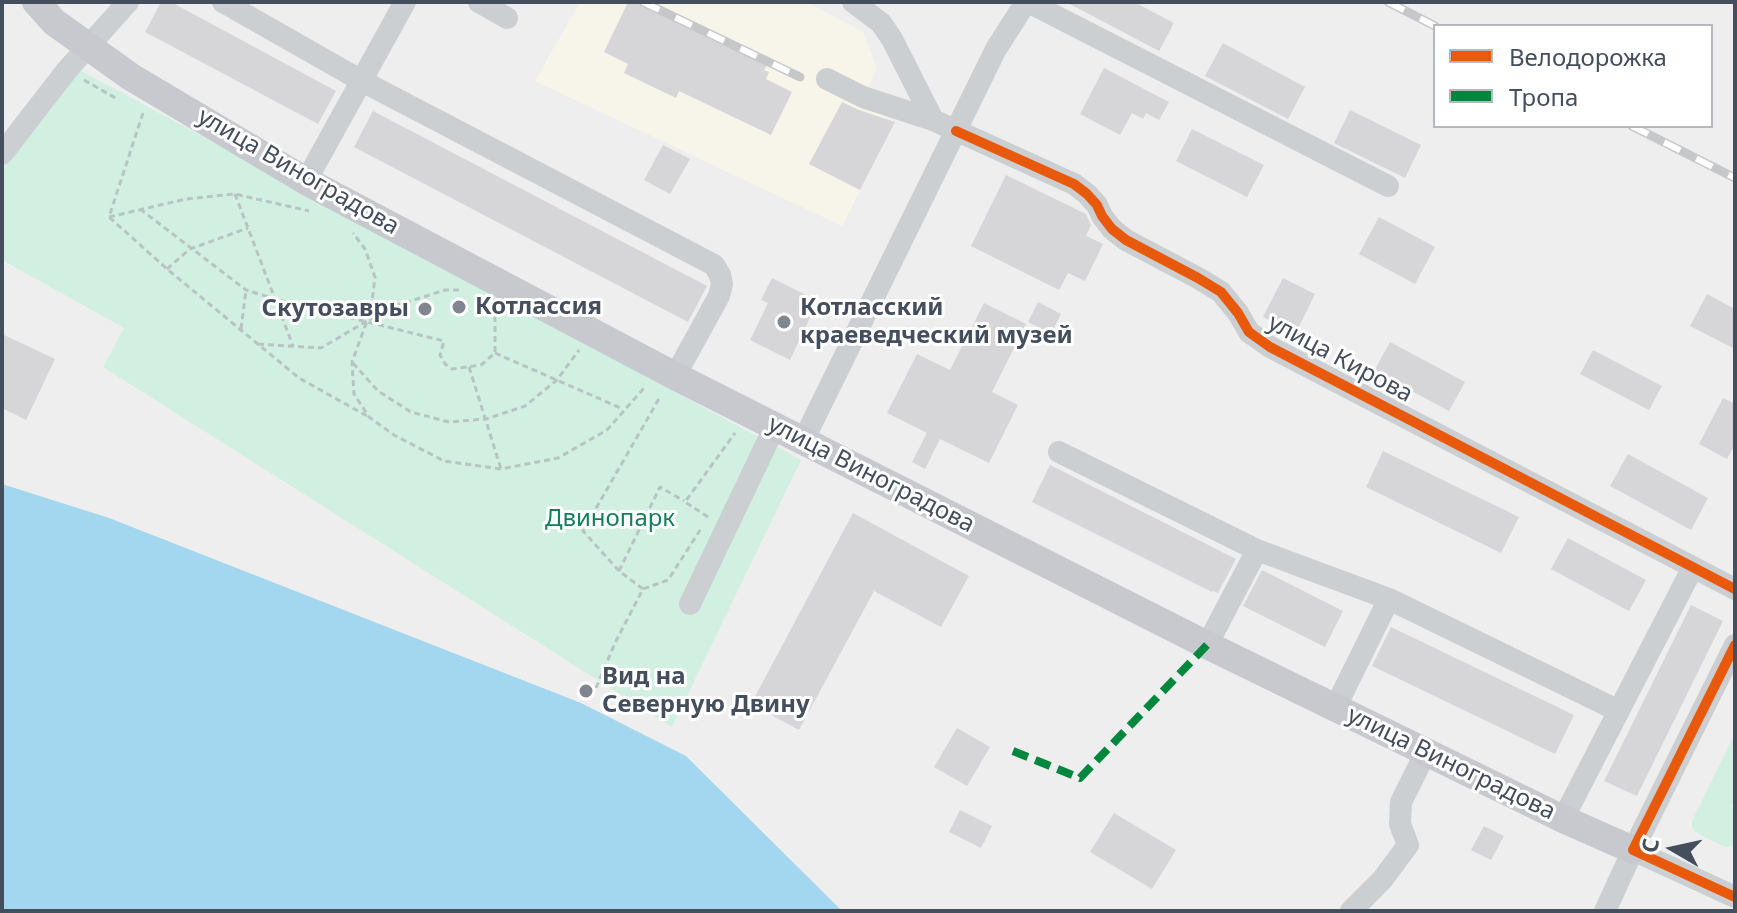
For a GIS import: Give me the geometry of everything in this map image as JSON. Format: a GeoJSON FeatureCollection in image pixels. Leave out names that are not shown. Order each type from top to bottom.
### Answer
{"type":"FeatureCollection","features":[{"type":"Feature","properties":{"kind":"main road","name":"улица Виноградова"},"geometry":{"type":"LineString","coordinates":[[36,2],[54,22],[131,77],[306,181],[675,376],[1207,645],[1563,819],[1633,850]]}},
{"type":"Feature","properties":{"kind":"street"},"geometry":{"type":"LineString","coordinates":[[2,154],[67,70],[128,2]]}},
{"type":"Feature","properties":{"kind":"street"},"geometry":{"type":"LineString","coordinates":[[223,2],[362,81],[714,265],[722,284],[719,296],[675,376]]}},
{"type":"Feature","properties":{"kind":"street"},"geometry":{"type":"LineString","coordinates":[[306,181],[405,2]]}},
{"type":"Feature","properties":{"kind":"street"},"geometry":{"type":"LineString","coordinates":[[479,2],[507,18]]}},
{"type":"Feature","properties":{"kind":"street"},"geometry":{"type":"LineString","coordinates":[[853,2],[874,16],[887,31],[933,120]]}},
{"type":"Feature","properties":{"kind":"street"},"geometry":{"type":"LineString","coordinates":[[803,441],[996,49],[1027,2],[1388,186]]}},
{"type":"Feature","properties":{"kind":"street","name":"улица Кирова"},"geometry":{"type":"LineString","coordinates":[[827,79],[863,97],[933,120],[1074,184],[1097,205],[1112,229],[1126,240],[1221,292],[1249,332],[1270,347],[1735,589]]}},
{"type":"Feature","properties":{"kind":"street"},"geometry":{"type":"LineString","coordinates":[[690,604],[775,426]]}},
{"type":"Feature","properties":{"kind":"street"},"geometry":{"type":"LineString","coordinates":[[1059,452],[1257,550],[1389,599],[1619,711]]}},
{"type":"Feature","properties":{"kind":"street"},"geometry":{"type":"LineString","coordinates":[[1207,645],[1257,550]]}},
{"type":"Feature","properties":{"kind":"street"},"geometry":{"type":"LineString","coordinates":[[1563,819],[1693,567]]}},
{"type":"Feature","properties":{"kind":"street"},"geometry":{"type":"LineString","coordinates":[[1335,708],[1389,599]]}},
{"type":"Feature","properties":{"kind":"street"},"geometry":{"type":"LineString","coordinates":[[1605,911],[1735,645]]}},
{"type":"Feature","properties":{"kind":"street"},"geometry":{"type":"LineString","coordinates":[[1351,911],[1382,880],[1408,845],[1400,824],[1401,802],[1426,752]]}},
{"type":"Feature","properties":{"kind":"street","name":"улица Виноградова"},"geometry":{"type":"LineString","coordinates":[[1633,850],[1735,897]]}},
{"type":"Feature","properties":{"kind":"path"},"geometry":{"type":"LineString","coordinates":[[109,217],[143,113]]}},
{"type":"Feature","properties":{"kind":"path"},"geometry":{"type":"LineString","coordinates":[[109,217],[186,199],[235,194],[312,212]]}},
{"type":"Feature","properties":{"kind":"path"},"geometry":{"type":"LineString","coordinates":[[235,194],[293,346]]}},
{"type":"Feature","properties":{"kind":"path"},"geometry":{"type":"LineString","coordinates":[[140,209],[246,290],[444,341],[440,355],[452,369],[481,365],[495,353],[495,304]]}},
{"type":"Feature","properties":{"kind":"path"},"geometry":{"type":"LineString","coordinates":[[109,217],[299,378],[444,461],[501,469],[558,458],[607,430],[645,386],[661,395],[583,531],[619,571],[643,589]]}},
{"type":"Feature","properties":{"kind":"path"},"geometry":{"type":"LineString","coordinates":[[167,269],[190,249],[248,228]]}},
{"type":"Feature","properties":{"kind":"path"},"geometry":{"type":"LineString","coordinates":[[350,229],[365,249],[375,277],[367,321],[352,362],[354,394],[369,417]]}},
{"type":"Feature","properties":{"kind":"path"},"geometry":{"type":"LineString","coordinates":[[241,329],[246,290]]}},
{"type":"Feature","properties":{"kind":"path"},"geometry":{"type":"LineString","coordinates":[[258,344],[321,348],[395,306],[445,290],[471,291]]}},
{"type":"Feature","properties":{"kind":"path"},"geometry":{"type":"LineString","coordinates":[[352,362],[378,391],[411,412],[449,422],[486,419],[525,406],[557,380],[579,350]]}},
{"type":"Feature","properties":{"kind":"path"},"geometry":{"type":"LineString","coordinates":[[495,353],[624,410]]}},
{"type":"Feature","properties":{"kind":"path"},"geometry":{"type":"LineString","coordinates":[[469,367],[501,469]]}},
{"type":"Feature","properties":{"kind":"path"},"geometry":{"type":"LineString","coordinates":[[685,502],[736,433]]}},
{"type":"Feature","properties":{"kind":"path"},"geometry":{"type":"LineString","coordinates":[[596,688],[643,589],[668,580],[708,517],[660,487],[619,571]]}},
{"type":"Feature","properties":{"kind":"shaded area"},"geometry":{"type":"Polygon","coordinates":[[[580,2],[807,2],[863,32],[877,69],[860,104],[895,122],[842,226],[535,81],[580,2]]]}},
{"type":"Feature","properties":{"kind":"green space","name":"Двинопарк"},"geometry":{"type":"Polygon","coordinates":[[[76,68],[801,460],[672,727],[103,367],[124,328],[2,260],[2,170],[76,68]]]}},
{"type":"Feature","properties":{"kind":"green space"},"geometry":{"type":"Polygon","coordinates":[[[1735,733],[1735,799],[1731,806],[1735,809],[1735,843],[1725,847],[1695,832],[1692,821],[1735,733]]]}},
{"type":"Feature","properties":{"kind":"water"},"geometry":{"type":"Polygon","coordinates":[[[2,484],[109,518],[581,703],[686,756],[842,911],[2,911],[2,484]]]}},
{"type":"Feature","properties":{"kind":"building"},"geometry":{"type":"Polygon","coordinates":[[[161,2],[171,2],[336,91],[318,124],[145,32],[161,2]]]}},
{"type":"Feature","properties":{"kind":"building"},"geometry":{"type":"Polygon","coordinates":[[[628,2],[638,2],[767,65],[764,70],[769,72],[766,79],[792,92],[771,135],[679,91],[676,98],[624,73],[628,64],[604,52],[628,2]]]}},
{"type":"Feature","properties":{"kind":"building"},"geometry":{"type":"Polygon","coordinates":[[[1066,2],[1134,2],[1174,23],[1159,51],[1066,2]]]}},
{"type":"Feature","properties":{"kind":"building"},"geometry":{"type":"Polygon","coordinates":[[[1223,43],[1305,87],[1288,119],[1205,76],[1223,43]]]}},
{"type":"Feature","properties":{"kind":"building"},"geometry":{"type":"Polygon","coordinates":[[[1104,68],[1169,102],[1159,120],[1146,113],[1143,119],[1132,113],[1120,135],[1080,114],[1104,68]]]}},
{"type":"Feature","properties":{"kind":"building"},"geometry":{"type":"Polygon","coordinates":[[[842,102],[895,122],[860,190],[809,164],[842,102]]]}},
{"type":"Feature","properties":{"kind":"building"},"geometry":{"type":"Polygon","coordinates":[[[1350,110],[1421,145],[1405,178],[1334,143],[1350,110]]]}},
{"type":"Feature","properties":{"kind":"building"},"geometry":{"type":"Polygon","coordinates":[[[373,111],[707,286],[688,322],[354,147],[373,111]]]}},
{"type":"Feature","properties":{"kind":"building"},"geometry":{"type":"Polygon","coordinates":[[[1192,129],[1264,165],[1247,197],[1176,161],[1192,129]]]}},
{"type":"Feature","properties":{"kind":"building"},"geometry":{"type":"Polygon","coordinates":[[[663,145],[690,159],[670,194],[644,180],[663,145]]]}},
{"type":"Feature","properties":{"kind":"building"},"geometry":{"type":"Polygon","coordinates":[[[1006,175],[1086,214],[1091,225],[1086,236],[1103,244],[1085,281],[1068,273],[1059,290],[971,246],[1006,175]]]}},
{"type":"Feature","properties":{"kind":"building"},"geometry":{"type":"Polygon","coordinates":[[[1379,217],[1435,247],[1415,284],[1359,254],[1379,217]]]}},
{"type":"Feature","properties":{"kind":"building","name":"Котласский краеведческий музей"},"geometry":{"type":"Polygon","coordinates":[[[772,278],[818,301],[790,360],[750,340],[768,303],[761,300],[772,278]]]}},
{"type":"Feature","properties":{"kind":"building"},"geometry":{"type":"Polygon","coordinates":[[[1283,278],[1315,294],[1296,333],[1263,317],[1283,278]]]}},
{"type":"Feature","properties":{"kind":"building"},"geometry":{"type":"Polygon","coordinates":[[[1707,294],[1735,309],[1735,349],[1690,326],[1707,294]]]}},
{"type":"Feature","properties":{"kind":"building"},"geometry":{"type":"Polygon","coordinates":[[[1038,302],[1061,314],[1051,334],[1028,322],[1038,302]]]}},
{"type":"Feature","properties":{"kind":"building"},"geometry":{"type":"Polygon","coordinates":[[[984,303],[1026,324],[992,392],[1018,405],[989,463],[940,439],[925,469],[912,462],[927,433],[887,413],[917,354],[950,370],[984,303]]]}},
{"type":"Feature","properties":{"kind":"building"},"geometry":{"type":"Polygon","coordinates":[[[2,334],[55,359],[26,420],[2,408],[2,334]]]}},
{"type":"Feature","properties":{"kind":"building"},"geometry":{"type":"Polygon","coordinates":[[[1390,342],[1465,382],[1449,411],[1374,371],[1390,342]]]}},
{"type":"Feature","properties":{"kind":"building"},"geometry":{"type":"Polygon","coordinates":[[[1593,350],[1662,386],[1649,410],[1580,374],[1593,350]]]}},
{"type":"Feature","properties":{"kind":"building"},"geometry":{"type":"Polygon","coordinates":[[[1723,398],[1735,404],[1735,444],[1727,459],[1699,444],[1723,398]]]}},
{"type":"Feature","properties":{"kind":"building"},"geometry":{"type":"Polygon","coordinates":[[[1383,451],[1519,517],[1501,553],[1366,487],[1383,451]]]}},
{"type":"Feature","properties":{"kind":"building"},"geometry":{"type":"Polygon","coordinates":[[[1628,454],[1708,498],[1691,530],[1610,486],[1628,454]]]}},
{"type":"Feature","properties":{"kind":"building"},"geometry":{"type":"Polygon","coordinates":[[[1050,465],[1236,559],[1218,593],[1032,502],[1050,465]]]}},
{"type":"Feature","properties":{"kind":"building"},"geometry":{"type":"Polygon","coordinates":[[[853,513],[969,576],[941,627],[874,591],[799,730],[751,704],[853,513]]]}},
{"type":"Feature","properties":{"kind":"building"},"geometry":{"type":"Polygon","coordinates":[[[1568,538],[1646,580],[1629,611],[1551,569],[1568,538]]]}},
{"type":"Feature","properties":{"kind":"building"},"geometry":{"type":"Polygon","coordinates":[[[1262,570],[1343,611],[1325,647],[1243,606],[1262,570]]]}},
{"type":"Feature","properties":{"kind":"building"},"geometry":{"type":"Polygon","coordinates":[[[1691,605],[1723,621],[1637,796],[1604,781],[1691,605]]]}},
{"type":"Feature","properties":{"kind":"building"},"geometry":{"type":"Polygon","coordinates":[[[1391,627],[1574,715],[1555,754],[1372,666],[1391,627]]]}},
{"type":"Feature","properties":{"kind":"building"},"geometry":{"type":"Polygon","coordinates":[[[957,728],[990,747],[967,786],[934,767],[957,728]]]}},
{"type":"Feature","properties":{"kind":"building"},"geometry":{"type":"Polygon","coordinates":[[[960,810],[992,826],[981,848],[949,832],[960,810]]]}},
{"type":"Feature","properties":{"kind":"building"},"geometry":{"type":"Polygon","coordinates":[[[1114,813],[1176,850],[1152,889],[1090,852],[1114,813]]]}},
{"type":"Feature","properties":{"kind":"building"},"geometry":{"type":"Polygon","coordinates":[[[1484,826],[1504,836],[1491,860],[1471,850],[1484,826]]]}},
{"type":"Feature","properties":{"kind":"railway"},"geometry":{"type":"LineString","coordinates":[[643,2],[800,77]]}},
{"type":"Feature","properties":{"kind":"railway"},"geometry":{"type":"LineString","coordinates":[[1388,2],[1433,25]]}},
{"type":"Feature","properties":{"kind":"railway"},"geometry":{"type":"LineString","coordinates":[[1636,128],[1735,178]]}},
{"type":"Feature","properties":{"kind":"marked path"},"geometry":{"type":"LineString","coordinates":[[1013,751],[1080,778],[1207,645]]}},
{"type":"Feature","properties":{"kind":"cycle path"},"geometry":{"type":"LineString","coordinates":[[956,131],[1074,184],[1097,205],[1112,229],[1126,240],[1221,292],[1249,332],[1270,347],[1735,589]]}},
{"type":"Feature","properties":{"kind":"cycle path"},"geometry":{"type":"LineString","coordinates":[[1735,645],[1633,850],[1735,897]]}},
{"type":"Feature","properties":{"kind":"place","name":"Котлассия"},"geometry":{"type":"Point","coordinates":[459,307]}},
{"type":"Feature","properties":{"kind":"place","name":"Скутозавры"},"geometry":{"type":"Point","coordinates":[425,309]}},
{"type":"Feature","properties":{"kind":"place","name":"Котласский краеведческий музей"},"geometry":{"type":"Point","coordinates":[784,322]}},
{"type":"Feature","properties":{"kind":"place","name":"Вид на Северную Двину"},"geometry":{"type":"Point","coordinates":[586,691]}}]}
